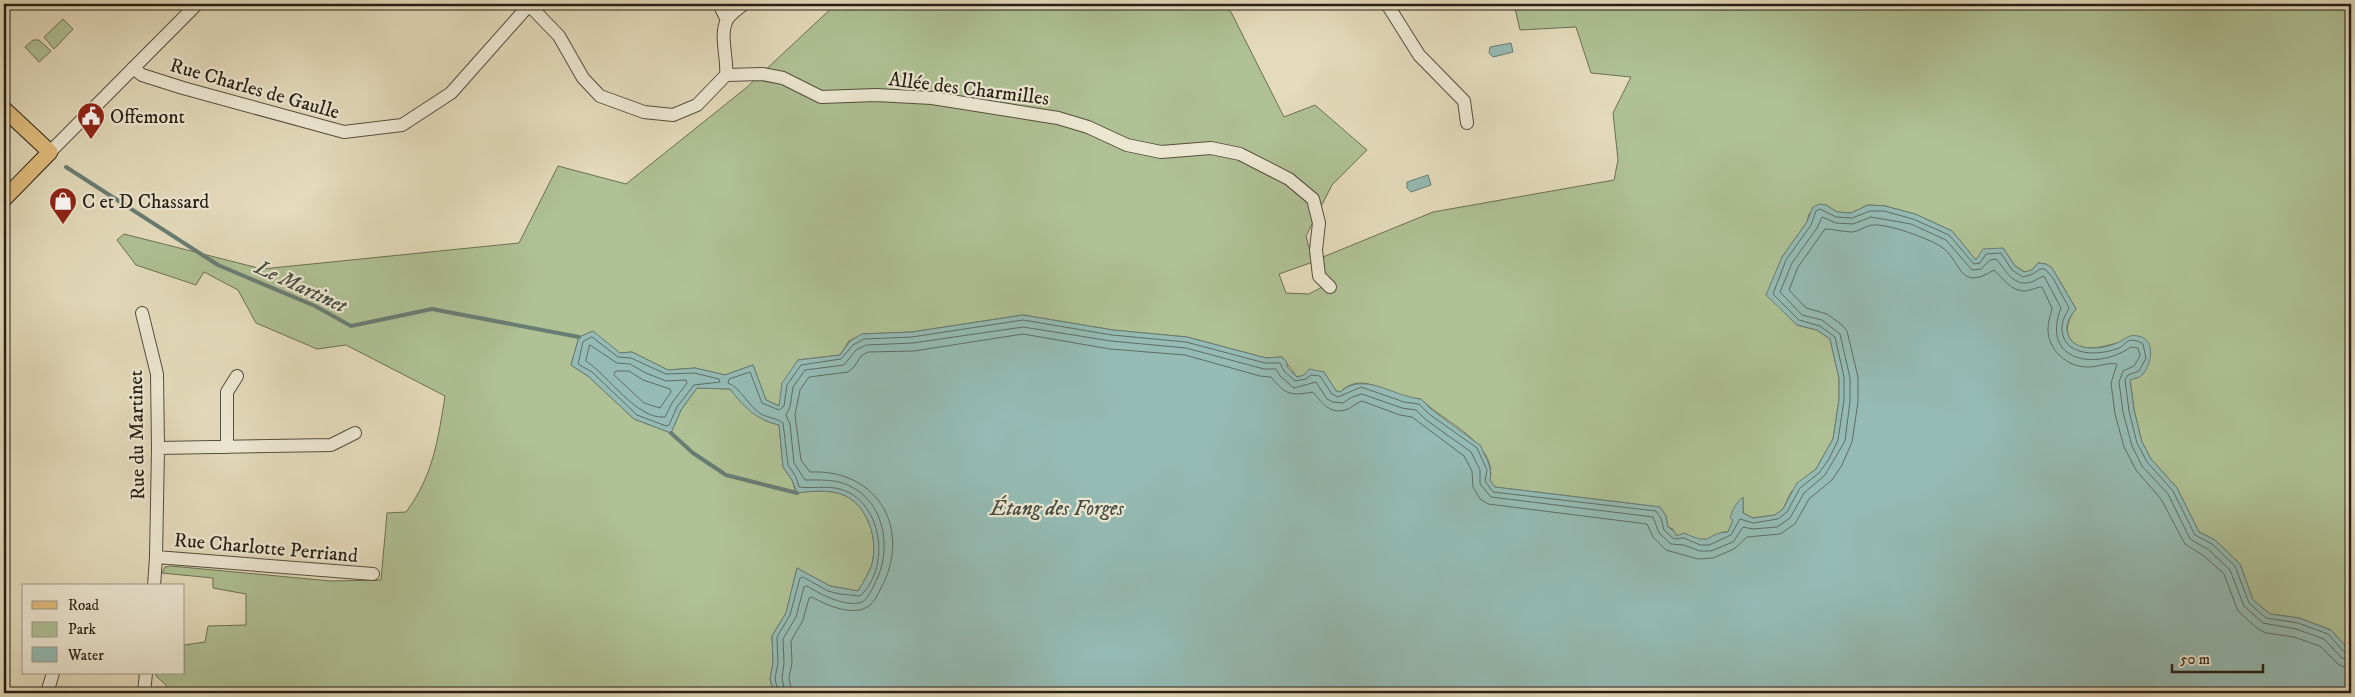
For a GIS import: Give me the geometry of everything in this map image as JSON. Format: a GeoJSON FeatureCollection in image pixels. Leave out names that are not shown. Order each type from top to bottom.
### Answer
{"type":"FeatureCollection","features":[{"type":"Feature","properties":{"kind":"main road"},"geometry":{"type":"LineString","coordinates":[[4,109],[50,152],[4,199]]}},
{"type":"Feature","properties":{"kind":"street"},"geometry":{"type":"LineString","coordinates":[[50,152],[197,4]]}},
{"type":"Feature","properties":{"kind":"street"},"geometry":{"type":"LineString","coordinates":[[529,4],[559,36],[583,78],[600,96],[644,112],[674,115],[697,105],[726,75],[728,66],[724,36],[727,20],[744,4]]}},
{"type":"Feature","properties":{"kind":"street","name":"Rue Charles de Gaulle"},"geometry":{"type":"LineString","coordinates":[[133,68],[142,75],[183,88],[344,132],[402,125],[451,93],[529,4]]}},
{"type":"Feature","properties":{"kind":"street"},"geometry":{"type":"LineString","coordinates":[[719,4],[727,20]]}},
{"type":"Feature","properties":{"kind":"street"},"geometry":{"type":"LineString","coordinates":[[1387,4],[1419,55],[1464,101],[1467,123]]}},
{"type":"Feature","properties":{"kind":"street","name":"Allée des Charmilles"},"geometry":{"type":"LineString","coordinates":[[726,75],[769,75],[783,78],[821,97],[876,95],[932,98],[1058,118],[1088,127],[1127,145],[1162,152],[1211,148],[1240,154],[1289,179],[1313,199],[1319,223],[1316,250],[1319,276],[1330,287]]}},
{"type":"Feature","properties":{"kind":"street","name":"Rue du Martinet"},"geometry":{"type":"LineString","coordinates":[[142,313],[157,374],[158,448],[154,584]]}},
{"type":"Feature","properties":{"kind":"street"},"geometry":{"type":"LineString","coordinates":[[228,447],[226,392],[237,376]]}},
{"type":"Feature","properties":{"kind":"street"},"geometry":{"type":"LineString","coordinates":[[158,448],[331,445],[355,432]]}},
{"type":"Feature","properties":{"kind":"street","name":"Rue Charlotte Perriand"},"geometry":{"type":"LineString","coordinates":[[156,557],[373,574]]}},
{"type":"Feature","properties":{"kind":"street"},"geometry":{"type":"LineString","coordinates":[[47,693],[52,674]]}},
{"type":"Feature","properties":{"kind":"street"},"geometry":{"type":"LineString","coordinates":[[144,693],[146,674]]}},
{"type":"Feature","properties":{"kind":"green space"},"geometry":{"type":"Polygon","coordinates":[[[836,4],[1221,4],[1231,12],[1284,117],[1315,105],[1367,150],[1332,185],[1306,236],[1313,262],[1279,274],[1286,293],[1309,294],[1322,287],[1323,257],[1433,212],[1614,180],[1618,160],[1613,113],[1631,77],[1591,73],[1576,27],[1520,30],[1514,4],[2351,4],[2351,652],[2331,630],[2299,618],[2270,614],[2253,600],[2240,564],[2215,540],[2199,532],[2177,488],[2151,459],[2142,442],[2134,410],[2130,379],[2137,378],[2117,343],[2090,348],[2081,347],[2070,340],[2067,328],[2076,309],[2052,268],[2046,264],[2038,263],[2032,270],[2025,272],[2015,266],[2003,248],[1976,260],[1952,231],[1915,214],[1885,206],[1868,205],[1851,213],[1837,212],[1826,205],[1809,214],[1807,222],[1782,257],[1797,325],[1817,330],[1830,339],[1839,378],[1839,400],[1833,439],[1816,469],[1791,492],[1783,509],[1775,515],[1753,518],[1743,513],[1743,498],[1728,532],[1723,532],[1708,540],[1675,537],[1673,529],[1668,527],[1666,516],[1660,507],[1494,487],[1490,480],[1490,467],[1486,455],[1477,444],[1467,434],[1421,399],[1405,397],[1364,383],[1348,386],[1340,392],[1336,391],[1324,372],[1297,377],[1282,357],[1266,358],[1187,337],[1113,330],[1023,315],[912,332],[863,334],[849,341],[840,355],[798,360],[779,406],[766,400],[753,365],[725,375],[695,368],[668,370],[632,352],[620,353],[579,337],[571,365],[588,376],[634,419],[671,433],[681,410],[697,388],[730,389],[758,416],[779,425],[783,467],[792,480],[796,493],[834,492],[854,501],[866,516],[872,535],[874,555],[871,567],[858,591],[830,586],[797,568],[786,613],[772,636],[773,663],[770,679],[774,693],[168,693],[166,685],[156,674],[185,674],[185,645],[205,642],[208,626],[246,625],[246,594],[213,588],[213,578],[162,573],[165,567],[171,566],[331,581],[381,580],[387,513],[406,512],[422,485],[437,443],[445,396],[346,345],[317,349],[256,323],[238,290],[204,272],[196,285],[136,265],[117,240],[124,234],[262,269],[519,243],[558,166],[626,184],[746,88],[836,4]]]}},
{"type":"Feature","properties":{"kind":"green space"},"geometry":{"type":"Polygon","coordinates":[[[63,19],[73,29],[54,49],[44,37],[63,19]]]}},
{"type":"Feature","properties":{"kind":"green space"},"geometry":{"type":"Polygon","coordinates":[[[33,40],[39,40],[51,51],[39,62],[25,47],[33,40]]]}},
{"type":"Feature","properties":{"kind":"water"},"geometry":{"type":"Polygon","coordinates":[[[1511,43],[1513,52],[1493,57],[1489,53],[1490,47],[1511,43]]]}},
{"type":"Feature","properties":{"kind":"water"},"geometry":{"type":"Polygon","coordinates":[[[1428,175],[1431,185],[1411,192],[1407,188],[1407,182],[1428,175]]]}},
{"type":"Feature","properties":{"kind":"water","name":"Étang des Forges"},"geometry":{"type":"Polygon","coordinates":[[[1820,204],[1826,205],[1837,212],[1851,213],[1868,205],[1885,206],[1915,214],[1952,231],[1976,260],[1983,249],[2003,248],[2015,266],[2024,272],[2032,270],[2038,263],[2046,264],[2052,268],[2076,309],[2068,321],[2067,329],[2069,337],[2079,346],[2095,348],[2117,343],[2127,337],[2138,336],[2144,338],[2150,346],[2149,364],[2142,375],[2130,380],[2134,410],[2142,442],[2151,459],[2177,488],[2199,532],[2215,540],[2240,564],[2253,600],[2270,614],[2299,618],[2331,630],[2351,652],[2351,693],[774,693],[770,679],[773,663],[772,636],[786,613],[797,568],[830,586],[858,591],[871,567],[874,555],[872,535],[866,516],[854,501],[834,492],[797,493],[792,480],[783,467],[779,425],[763,420],[751,412],[730,389],[697,388],[681,410],[671,433],[634,419],[588,376],[571,365],[579,337],[593,331],[620,353],[632,352],[668,370],[695,368],[725,375],[753,365],[766,400],[779,406],[782,383],[798,360],[840,355],[850,341],[862,334],[912,332],[1023,315],[1113,330],[1187,337],[1266,358],[1281,357],[1297,377],[1304,375],[1309,369],[1324,372],[1336,391],[1340,392],[1349,386],[1369,384],[1421,399],[1432,410],[1481,446],[1490,466],[1490,480],[1495,487],[1660,507],[1666,516],[1668,527],[1676,533],[1676,536],[1684,533],[1705,539],[1728,532],[1733,520],[1730,518],[1732,512],[1743,497],[1743,513],[1753,518],[1775,515],[1783,509],[1797,483],[1816,469],[1833,439],[1839,400],[1839,378],[1830,339],[1817,330],[1797,325],[1766,295],[1782,257],[1807,222],[1813,207],[1820,204]]]}},
{"type":"Feature","properties":{"kind":"waterway","name":"Le Martinet"},"geometry":{"type":"LineString","coordinates":[[66,167],[218,265],[315,306],[351,326],[432,309],[579,337]]}},
{"type":"Feature","properties":{"kind":"waterway","name":"Le Martinet"},"geometry":{"type":"LineString","coordinates":[[671,433],[693,453],[726,475],[797,493]]}},
{"type":"Feature","properties":{"kind":"place","name":"Offemont"},"geometry":{"type":"Point","coordinates":[91,140]}},
{"type":"Feature","properties":{"kind":"place","name":"C et D Chassard"},"geometry":{"type":"Point","coordinates":[63,225]}}]}
